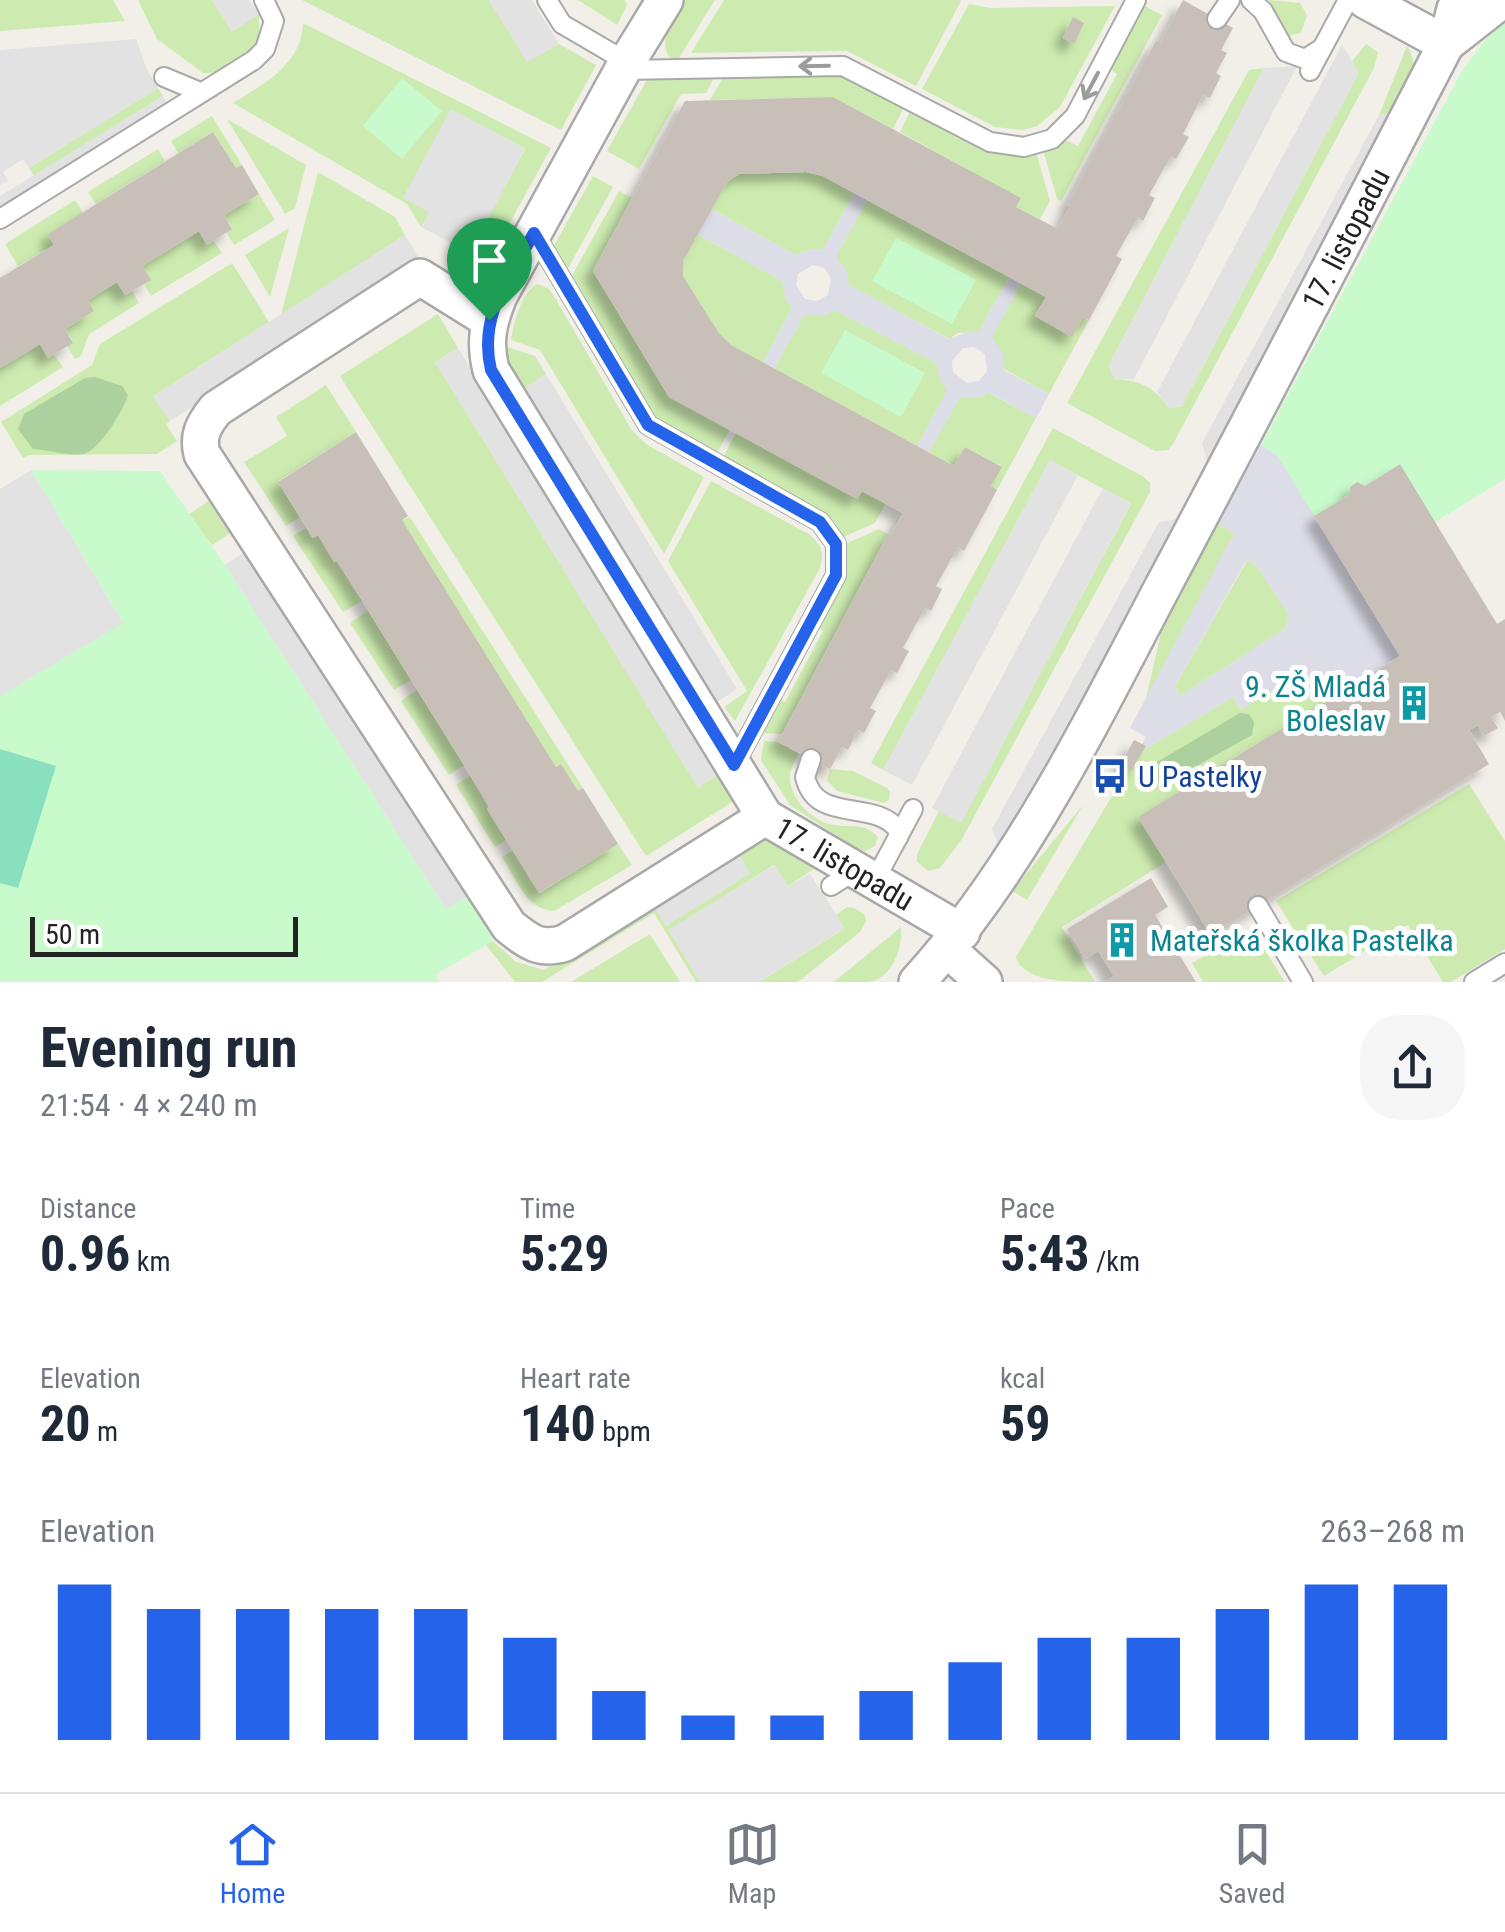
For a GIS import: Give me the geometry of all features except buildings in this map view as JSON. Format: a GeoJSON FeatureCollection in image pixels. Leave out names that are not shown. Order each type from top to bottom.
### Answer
{"type":"FeatureCollection","features":[{"type":"Feature","properties":{"kind":"street","name":"17. listopadu"},"geometry":{"type":"LineString","coordinates":[[665,0],[625,66],[489,320],[485,347],[491,370],[765,817],[854,879],[955,940],[984,982]]}},
{"type":"Feature","properties":{"kind":"street"},"geometry":{"type":"LineString","coordinates":[[1365,0],[1446,44],[1502,0]]}},
{"type":"Feature","properties":{"kind":"street","name":"17. listopadu"},"geometry":{"type":"LineString","coordinates":[[917,982],[991,891],[1100,706],[1446,44],[1454,9],[1463,0]]}},
{"type":"Feature","properties":{"kind":"street"},"geometry":{"type":"LineString","coordinates":[[489,320],[426,267],[216,409],[202,430],[202,454],[509,926],[535,946],[550,948],[565,943],[765,817]]}},
{"type":"Feature","properties":{"kind":"lane"},"geometry":{"type":"LineString","coordinates":[[0,219],[254,60],[264,48],[274,21],[264,0]]}},
{"type":"Feature","properties":{"kind":"lane"},"geometry":{"type":"LineString","coordinates":[[547,0],[562,24],[625,66],[844,66],[990,142],[1024,147],[1052,139],[1075,116],[1136,0]]}},
{"type":"Feature","properties":{"kind":"lane"},"geometry":{"type":"LineString","coordinates":[[1217,19],[1230,0]]}},
{"type":"Feature","properties":{"kind":"lane"},"geometry":{"type":"LineString","coordinates":[[1251,0],[1286,52],[1304,59],[1322,48]]}},
{"type":"Feature","properties":{"kind":"lane"},"geometry":{"type":"LineString","coordinates":[[1310,71],[1348,0]]}},
{"type":"Feature","properties":{"kind":"lane"},"geometry":{"type":"LineString","coordinates":[[164,77],[200,92]]}},
{"type":"Feature","properties":{"kind":"lane"},"geometry":{"type":"LineString","coordinates":[[534,233],[648,425],[820,522],[836,544],[836,575],[734,765]]}},
{"type":"Feature","properties":{"kind":"lane"},"geometry":{"type":"LineString","coordinates":[[811,759],[805,777],[814,796],[835,808],[888,819],[898,830],[898,838]]}},
{"type":"Feature","properties":{"kind":"lane"},"geometry":{"type":"LineString","coordinates":[[854,879],[898,838],[912,809]]}},
{"type":"Feature","properties":{"kind":"lane"},"geometry":{"type":"LineString","coordinates":[[1258,906],[1304,982]]}},
{"type":"Feature","properties":{"kind":"lane"},"geometry":{"type":"LineString","coordinates":[[1474,982],[1505,963]]}},
{"type":"Feature","properties":{"kind":"green space"},"geometry":{"type":"Polygon","coordinates":[[[0,0],[113,0],[125,21],[0,31],[0,0]]]}},
{"type":"Feature","properties":{"kind":"green space"},"geometry":{"type":"Polygon","coordinates":[[[138,0],[212,0],[232,31],[259,14],[259,36],[236,62],[220,71],[203,73],[157,39],[138,0]]]}},
{"type":"Feature","properties":{"kind":"green space"},"geometry":{"type":"Polygon","coordinates":[[[302,0],[489,0],[527,61],[559,44],[596,65],[561,130],[302,0]]]}},
{"type":"Feature","properties":{"kind":"green space"},"geometry":{"type":"Polygon","coordinates":[[[578,0],[625,0],[627,5],[617,25],[578,0]]]}},
{"type":"Feature","properties":{"kind":"green space"},"geometry":{"type":"Polygon","coordinates":[[[685,0],[715,0],[677,61],[669,57],[665,42],[685,0]]]}},
{"type":"Feature","properties":{"kind":"green space"},"geometry":{"type":"Polygon","coordinates":[[[724,0],[961,1],[916,86],[847,51],[691,53],[724,0]]]}},
{"type":"Feature","properties":{"kind":"green space"},"geometry":{"type":"Polygon","coordinates":[[[1269,0],[1300,3],[1307,15],[1301,33],[1288,36],[1269,0]]]}},
{"type":"Feature","properties":{"kind":"green space"},"geometry":{"type":"Polygon","coordinates":[[[969,4],[990,8],[1115,6],[1060,107],[1037,126],[1023,130],[995,127],[922,89],[969,4]]]}},
{"type":"Feature","properties":{"kind":"green space"},"geometry":{"type":"Polygon","coordinates":[[[1143,5],[1162,15],[1061,201],[1057,199],[1043,150],[1063,139],[1078,146],[1117,74],[1109,68],[1143,5]]]}},
{"type":"Feature","properties":{"kind":"green space"},"geometry":{"type":"Polygon","coordinates":[[[1505,14],[1505,479],[1435,522],[1400,464],[1365,486],[1356,482],[1349,495],[1314,516],[1277,455],[1261,445],[1462,71],[1505,14]]]}},
{"type":"Feature","properties":{"kind":"green space"},"geometry":{"type":"Polygon","coordinates":[[[303,23],[551,148],[481,275],[459,270],[455,260],[458,248],[469,253],[525,149],[404,197],[430,212],[421,227],[407,204],[233,103],[269,80],[289,61],[303,23]]]}},
{"type":"Feature","properties":{"kind":"green space"},"geometry":{"type":"Polygon","coordinates":[[[1366,44],[1378,52],[1374,68],[1173,444],[1168,450],[1155,451],[1067,403],[1249,70],[1264,68],[1109,365],[1114,379],[1146,386],[1169,408],[1182,406],[1358,74],[1352,61],[1366,44]]]}},
{"type":"Feature","properties":{"kind":"green space"},"geometry":{"type":"Polygon","coordinates":[[[1407,46],[1413,63],[1409,87],[1398,112],[1379,115],[1407,46]]]}},
{"type":"Feature","properties":{"kind":"green space"},"geometry":{"type":"Polygon","coordinates":[[[841,74],[904,107],[893,129],[833,97],[710,100],[724,76],[841,74]]]}},
{"type":"Feature","properties":{"kind":"green space"},"geometry":{"type":"Polygon","coordinates":[[[715,76],[706,93],[681,94],[639,169],[607,151],[648,78],[715,76]]]}},
{"type":"Feature","properties":{"kind":"green space"},"geometry":{"type":"Polygon","coordinates":[[[402,78],[442,111],[402,159],[363,126],[402,78]]]}},
{"type":"Feature","properties":{"kind":"green space"},"geometry":{"type":"Polygon","coordinates":[[[158,88],[163,96],[34,176],[29,168],[158,88]]]}},
{"type":"Feature","properties":{"kind":"green space"},"geometry":{"type":"Polygon","coordinates":[[[910,111],[986,150],[1019,155],[1036,152],[1050,201],[1040,219],[1016,207],[1020,198],[900,132],[910,111]]]}},
{"type":"Feature","properties":{"kind":"green space"},"geometry":{"type":"Polygon","coordinates":[[[212,116],[242,165],[236,168],[213,132],[178,153],[171,141],[212,116]]]}},
{"type":"Feature","properties":{"kind":"green space"},"geometry":{"type":"Polygon","coordinates":[[[227,119],[306,165],[295,208],[285,214],[227,119]]]}},
{"type":"Feature","properties":{"kind":"green space"},"geometry":{"type":"Polygon","coordinates":[[[158,149],[165,161],[96,204],[88,192],[158,149]]]}},
{"type":"Feature","properties":{"kind":"green space"},"geometry":{"type":"Polygon","coordinates":[[[318,172],[395,217],[405,235],[281,315],[318,172]]]}},
{"type":"Feature","properties":{"kind":"green space"},"geometry":{"type":"Polygon","coordinates":[[[806,172],[823,176],[854,193],[823,250],[796,255],[712,209],[727,182],[739,174],[806,172]]]}},
{"type":"Feature","properties":{"kind":"green space"},"geometry":{"type":"Polygon","coordinates":[[[593,176],[613,187],[566,272],[553,247],[593,176]]]}},
{"type":"Feature","properties":{"kind":"green space"},"geometry":{"type":"Polygon","coordinates":[[[619,191],[632,198],[593,271],[669,397],[730,429],[716,455],[656,419],[570,279],[619,191]]]}},
{"type":"Feature","properties":{"kind":"green space"},"geometry":{"type":"Polygon","coordinates":[[[259,194],[275,220],[234,245],[226,232],[232,228],[224,215],[259,194]]]}},
{"type":"Feature","properties":{"kind":"green space"},"geometry":{"type":"Polygon","coordinates":[[[75,200],[83,213],[48,234],[54,245],[18,266],[5,244],[75,200]]]}},
{"type":"Feature","properties":{"kind":"green space"},"geometry":{"type":"Polygon","coordinates":[[[867,200],[1009,277],[979,332],[958,333],[950,339],[848,285],[836,256],[867,200]]]}},
{"type":"Feature","properties":{"kind":"green space"},"geometry":{"type":"Polygon","coordinates":[[[289,228],[270,297],[245,255],[289,228]]]}},
{"type":"Feature","properties":{"kind":"green space"},"geometry":{"type":"Polygon","coordinates":[[[199,231],[207,244],[213,240],[222,253],[151,296],[144,284],[150,279],[142,266],[199,231]]]}},
{"type":"Feature","properties":{"kind":"green space"},"geometry":{"type":"Polygon","coordinates":[[[697,234],[782,281],[792,308],[763,363],[731,345],[719,333],[683,276],[683,261],[697,234]]]}},
{"type":"Feature","properties":{"kind":"green space"},"geometry":{"type":"Polygon","coordinates":[[[896,238],[976,280],[952,324],[872,281],[896,238]]]}},
{"type":"Feature","properties":{"kind":"green space"},"geometry":{"type":"Polygon","coordinates":[[[232,263],[269,322],[153,396],[170,421],[166,424],[177,441],[157,454],[23,458],[1,422],[92,365],[100,344],[232,263]]]}},
{"type":"Feature","properties":{"kind":"green space"},"geometry":{"type":"Polygon","coordinates":[[[117,282],[125,295],[132,291],[139,303],[89,334],[81,356],[75,359],[67,346],[73,342],[65,329],[94,311],[88,300],[117,282]]]}},
{"type":"Feature","properties":{"kind":"green space"},"geometry":{"type":"Polygon","coordinates":[[[1021,283],[1046,297],[1035,315],[1089,320],[1049,394],[1004,369],[991,338],[1021,283]]]}},
{"type":"Feature","properties":{"kind":"green space"},"geometry":{"type":"Polygon","coordinates":[[[537,284],[548,288],[554,296],[631,429],[646,444],[704,477],[664,554],[540,350],[511,340],[523,301],[537,284]]]}},
{"type":"Feature","properties":{"kind":"green space"},"geometry":{"type":"Polygon","coordinates":[[[835,310],[937,363],[941,381],[948,390],[917,446],[774,369],[804,315],[835,310]]]}},
{"type":"Feature","properties":{"kind":"green space"},"geometry":{"type":"Polygon","coordinates":[[[438,314],[458,348],[435,362],[698,787],[721,773],[734,801],[646,856],[340,376],[438,314]]]}},
{"type":"Feature","properties":{"kind":"green space"},"geometry":{"type":"Polygon","coordinates":[[[845,330],[925,373],[901,417],[821,373],[845,330]]]}},
{"type":"Feature","properties":{"kind":"green space"},"geometry":{"type":"Polygon","coordinates":[[[40,344],[48,358],[54,355],[63,367],[0,406],[0,368],[40,344]]]}},
{"type":"Feature","properties":{"kind":"green space"},"geometry":{"type":"Polygon","coordinates":[[[504,346],[535,356],[546,374],[524,389],[511,369],[504,346]]]}},
{"type":"Feature","properties":{"kind":"green space"},"geometry":{"type":"Polygon","coordinates":[[[95,377],[122,386],[128,395],[103,438],[83,454],[33,449],[18,429],[24,414],[85,378],[95,377]]]}},
{"type":"Feature","properties":{"kind":"green space"},"geometry":{"type":"Polygon","coordinates":[[[326,385],[356,432],[278,481],[300,517],[286,526],[244,462],[287,436],[276,417],[326,385]]]}},
{"type":"Feature","properties":{"kind":"green space"},"geometry":{"type":"Polygon","coordinates":[[[989,393],[1036,418],[997,490],[991,486],[1001,466],[965,447],[954,466],[929,452],[960,396],[989,393]]]}},
{"type":"Feature","properties":{"kind":"green space"},"geometry":{"type":"Polygon","coordinates":[[[1053,428],[1144,477],[1150,483],[1150,492],[962,839],[940,868],[928,871],[917,862],[917,854],[939,811],[961,822],[1131,504],[1050,460],[883,770],[871,763],[1053,428]]]}},
{"type":"Feature","properties":{"kind":"green space"},"geometry":{"type":"Polygon","coordinates":[[[736,433],[886,503],[875,523],[843,537],[826,515],[722,459],[736,433]]]}},
{"type":"Feature","properties":{"kind":"green space"},"geometry":{"type":"Polygon","coordinates":[[[31,470],[160,471],[225,565],[446,909],[470,895],[493,941],[436,974],[439,982],[0,982],[0,696],[123,622],[31,470]]]}},
{"type":"Feature","properties":{"kind":"green space"},"geometry":{"type":"Polygon","coordinates":[[[711,481],[810,535],[822,555],[819,570],[735,721],[724,707],[747,691],[668,561],[711,481]]]}},
{"type":"Feature","properties":{"kind":"green space"},"geometry":{"type":"Polygon","coordinates":[[[213,498],[235,530],[212,545],[188,515],[213,498]]]}},
{"type":"Feature","properties":{"kind":"green space"},"geometry":{"type":"Polygon","coordinates":[[[410,517],[583,788],[578,791],[561,764],[556,767],[402,520],[410,517]]]}},
{"type":"Feature","properties":{"kind":"green space"},"geometry":{"type":"Polygon","coordinates":[[[1218,524],[1235,533],[1146,699],[1162,628],[1218,524]]]}},
{"type":"Feature","properties":{"kind":"green space"},"geometry":{"type":"Polygon","coordinates":[[[306,528],[312,538],[318,535],[362,601],[343,612],[293,536],[306,528]]]}},
{"type":"Feature","properties":{"kind":"green space"},"geometry":{"type":"Polygon","coordinates":[[[879,529],[888,534],[782,734],[760,733],[778,699],[785,702],[823,631],[818,627],[847,568],[845,544],[879,529]]]}},
{"type":"Feature","properties":{"kind":"green space"},"geometry":{"type":"Polygon","coordinates":[[[1247,561],[1256,565],[1288,613],[1286,628],[1180,696],[1175,686],[1247,561]]]}},
{"type":"Feature","properties":{"kind":"green space"},"geometry":{"type":"Polygon","coordinates":[[[368,611],[411,680],[394,690],[350,623],[368,611]]]}},
{"type":"Feature","properties":{"kind":"green space"},"geometry":{"type":"Polygon","coordinates":[[[1327,675],[1338,694],[1138,817],[1166,862],[1062,927],[1095,982],[1048,979],[1020,965],[1016,957],[1137,754],[1233,697],[1241,709],[1280,686],[1289,697],[1327,675]]]}},
{"type":"Feature","properties":{"kind":"green space"},"geometry":{"type":"Polygon","coordinates":[[[417,690],[464,765],[449,775],[401,701],[417,690]]]}},
{"type":"Feature","properties":{"kind":"green space"},"geometry":{"type":"Polygon","coordinates":[[[1240,713],[1249,714],[1254,722],[1252,735],[1166,783],[1157,782],[1151,773],[1157,762],[1240,713]]]}},
{"type":"Feature","properties":{"kind":"green space"},"geometry":{"type":"Polygon","coordinates":[[[764,741],[778,742],[799,753],[791,784],[810,814],[826,823],[868,829],[878,837],[875,846],[866,851],[857,849],[790,805],[761,760],[764,741]]]}},
{"type":"Feature","properties":{"kind":"green space"},"geometry":{"type":"Polygon","coordinates":[[[0,749],[56,766],[18,888],[0,883],[0,749]]]}},
{"type":"Feature","properties":{"kind":"green space"},"geometry":{"type":"Polygon","coordinates":[[[830,769],[853,771],[887,788],[889,800],[884,803],[837,791],[827,781],[830,769]]]}},
{"type":"Feature","properties":{"kind":"green space"},"geometry":{"type":"Polygon","coordinates":[[[470,776],[506,840],[495,847],[456,785],[470,776]]]}},
{"type":"Feature","properties":{"kind":"green space"},"geometry":{"type":"Polygon","coordinates":[[[1469,784],[1505,841],[1505,949],[1451,982],[1443,982],[1408,925],[1324,976],[1276,901],[1469,784]]]}},
{"type":"Feature","properties":{"kind":"green space"},"geometry":{"type":"Polygon","coordinates":[[[1083,805],[1027,900],[1012,891],[1083,805]]]}},
{"type":"Feature","properties":{"kind":"green space"},"geometry":{"type":"Polygon","coordinates":[[[767,839],[812,863],[814,869],[788,886],[774,865],[669,930],[700,982],[696,982],[654,913],[542,982],[515,982],[486,945],[493,941],[516,962],[544,970],[653,905],[666,926],[750,873],[737,852],[767,839]]]}},
{"type":"Feature","properties":{"kind":"green space"},"geometry":{"type":"Polygon","coordinates":[[[618,844],[632,865],[554,911],[529,899],[502,857],[513,850],[540,893],[618,844]]]}},
{"type":"Feature","properties":{"kind":"green space"},"geometry":{"type":"Polygon","coordinates":[[[847,907],[865,915],[860,932],[798,982],[759,982],[844,929],[836,915],[847,907]]]}},
{"type":"Feature","properties":{"kind":"green space"},"geometry":{"type":"Polygon","coordinates":[[[901,927],[898,952],[884,975],[869,982],[834,982],[901,927]]]}},
{"type":"Feature","properties":{"kind":"green space"},"geometry":{"type":"Polygon","coordinates":[[[1251,928],[1285,982],[1203,982],[1192,963],[1251,928]]]}},
{"type":"Feature","properties":{"kind":"green space"},"geometry":{"type":"Polygon","coordinates":[[[650,934],[680,982],[571,982],[650,934]]]}},
{"type":"Feature","properties":{"kind":"shaded area"},"geometry":{"type":"Polygon","coordinates":[[[212,0],[249,0],[259,14],[232,32],[212,0]]]}},
{"type":"Feature","properties":{"kind":"shaded area"},"geometry":{"type":"Polygon","coordinates":[[[489,0],[532,0],[559,44],[527,62],[489,0]]]}},
{"type":"Feature","properties":{"kind":"shaded area"},"geometry":{"type":"Polygon","coordinates":[[[136,39],[158,88],[29,168],[23,159],[3,172],[8,181],[0,185],[0,50],[136,39]]]}},
{"type":"Feature","properties":{"kind":"shaded area"},"geometry":{"type":"Polygon","coordinates":[[[1342,45],[1359,73],[1182,406],[1169,408],[1157,392],[1342,45]]]}},
{"type":"Feature","properties":{"kind":"shaded area"},"geometry":{"type":"Polygon","coordinates":[[[1297,66],[1134,379],[1114,379],[1109,365],[1264,68],[1297,66]]]}},
{"type":"Feature","properties":{"kind":"shaded area"},"geometry":{"type":"Polygon","coordinates":[[[163,96],[169,108],[0,212],[0,196],[163,96]]]}},
{"type":"Feature","properties":{"kind":"shaded area"},"geometry":{"type":"Polygon","coordinates":[[[451,109],[525,148],[470,253],[421,227],[429,212],[403,198],[451,109]]]}},
{"type":"Feature","properties":{"kind":"shaded area"},"geometry":{"type":"Polygon","coordinates":[[[1398,112],[1208,464],[1202,443],[1379,115],[1398,112]]]}},
{"type":"Feature","properties":{"kind":"shaded area"},"geometry":{"type":"Polygon","coordinates":[[[854,193],[867,200],[836,256],[847,272],[849,285],[949,339],[969,331],[979,332],[1009,277],[1021,283],[992,338],[1003,353],[1004,370],[1049,394],[1036,418],[990,393],[960,397],[929,452],[917,446],[947,390],[936,363],[835,310],[824,316],[804,315],[774,369],[763,363],[792,308],[785,299],[782,281],[697,234],[712,209],[796,255],[823,250],[854,193]],[[813,265],[798,274],[796,285],[805,299],[817,301],[828,295],[831,278],[824,268],[813,265]],[[974,347],[963,348],[952,361],[953,372],[967,383],[979,381],[987,371],[985,354],[974,347]]]}},
{"type":"Feature","properties":{"kind":"shaded area"},"geometry":{"type":"Polygon","coordinates":[[[405,235],[421,262],[170,421],[153,396],[405,235]]]}},
{"type":"Feature","properties":{"kind":"shaded area"},"geometry":{"type":"Polygon","coordinates":[[[458,348],[721,773],[698,788],[435,362],[458,348]]]}},
{"type":"Feature","properties":{"kind":"shaded area"},"geometry":{"type":"Polygon","coordinates":[[[546,374],[737,689],[714,704],[524,389],[546,374]]]}},
{"type":"Feature","properties":{"kind":"shaded area"},"geometry":{"type":"Polygon","coordinates":[[[1261,445],[1277,455],[1400,656],[1338,694],[1326,675],[1288,697],[1280,686],[1241,709],[1233,697],[1137,754],[1146,737],[1130,728],[1234,533],[1218,524],[1261,445]],[[1246,561],[1175,686],[1180,696],[1286,628],[1288,613],[1256,565],[1246,561]]]}},
{"type":"Feature","properties":{"kind":"shaded area"},"geometry":{"type":"Polygon","coordinates":[[[1050,460],[1078,475],[912,785],[883,770],[1050,460]]]}},
{"type":"Feature","properties":{"kind":"shaded area"},"geometry":{"type":"Polygon","coordinates":[[[31,470],[123,623],[0,696],[0,489],[31,470]]]}},
{"type":"Feature","properties":{"kind":"shaded area"},"geometry":{"type":"Polygon","coordinates":[[[1103,488],[1131,503],[961,823],[932,808],[1103,488]]]}},
{"type":"Feature","properties":{"kind":"shaded area"},"geometry":{"type":"Polygon","coordinates":[[[1179,519],[1000,847],[992,829],[1159,522],[1179,519]]]}},
{"type":"Feature","properties":{"kind":"shaded area"},"geometry":{"type":"Polygon","coordinates":[[[248,550],[470,895],[446,909],[225,565],[248,550]]]}},
{"type":"Feature","properties":{"kind":"shaded area"},"geometry":{"type":"Polygon","coordinates":[[[737,852],[750,873],[666,926],[653,905],[737,852]]]}},
{"type":"Feature","properties":{"kind":"shaded area"},"geometry":{"type":"Polygon","coordinates":[[[775,865],[788,886],[810,874],[845,928],[759,982],[700,982],[668,930],[775,865]]]}},
{"type":"Feature","properties":{"kind":"place","name":"9. ZŠ Mladá Boleslav"},"geometry":{"type":"Point","coordinates":[1414,703]}},
{"type":"Feature","properties":{"kind":"place","name":"U Pastelky"},"geometry":{"type":"Point","coordinates":[1110,776]}},
{"type":"Feature","properties":{"kind":"place","name":"Mateřská školka Pastelka"},"geometry":{"type":"Point","coordinates":[1122,940]}},
{"type":"Feature","properties":{"kind":"route"},"geometry":{"type":"LineString","coordinates":[[534,233],[648,425],[820,522],[830,532],[836,544],[836,575],[734,765],[491,370],[485,347],[489,320],[534,233]]}}]}
